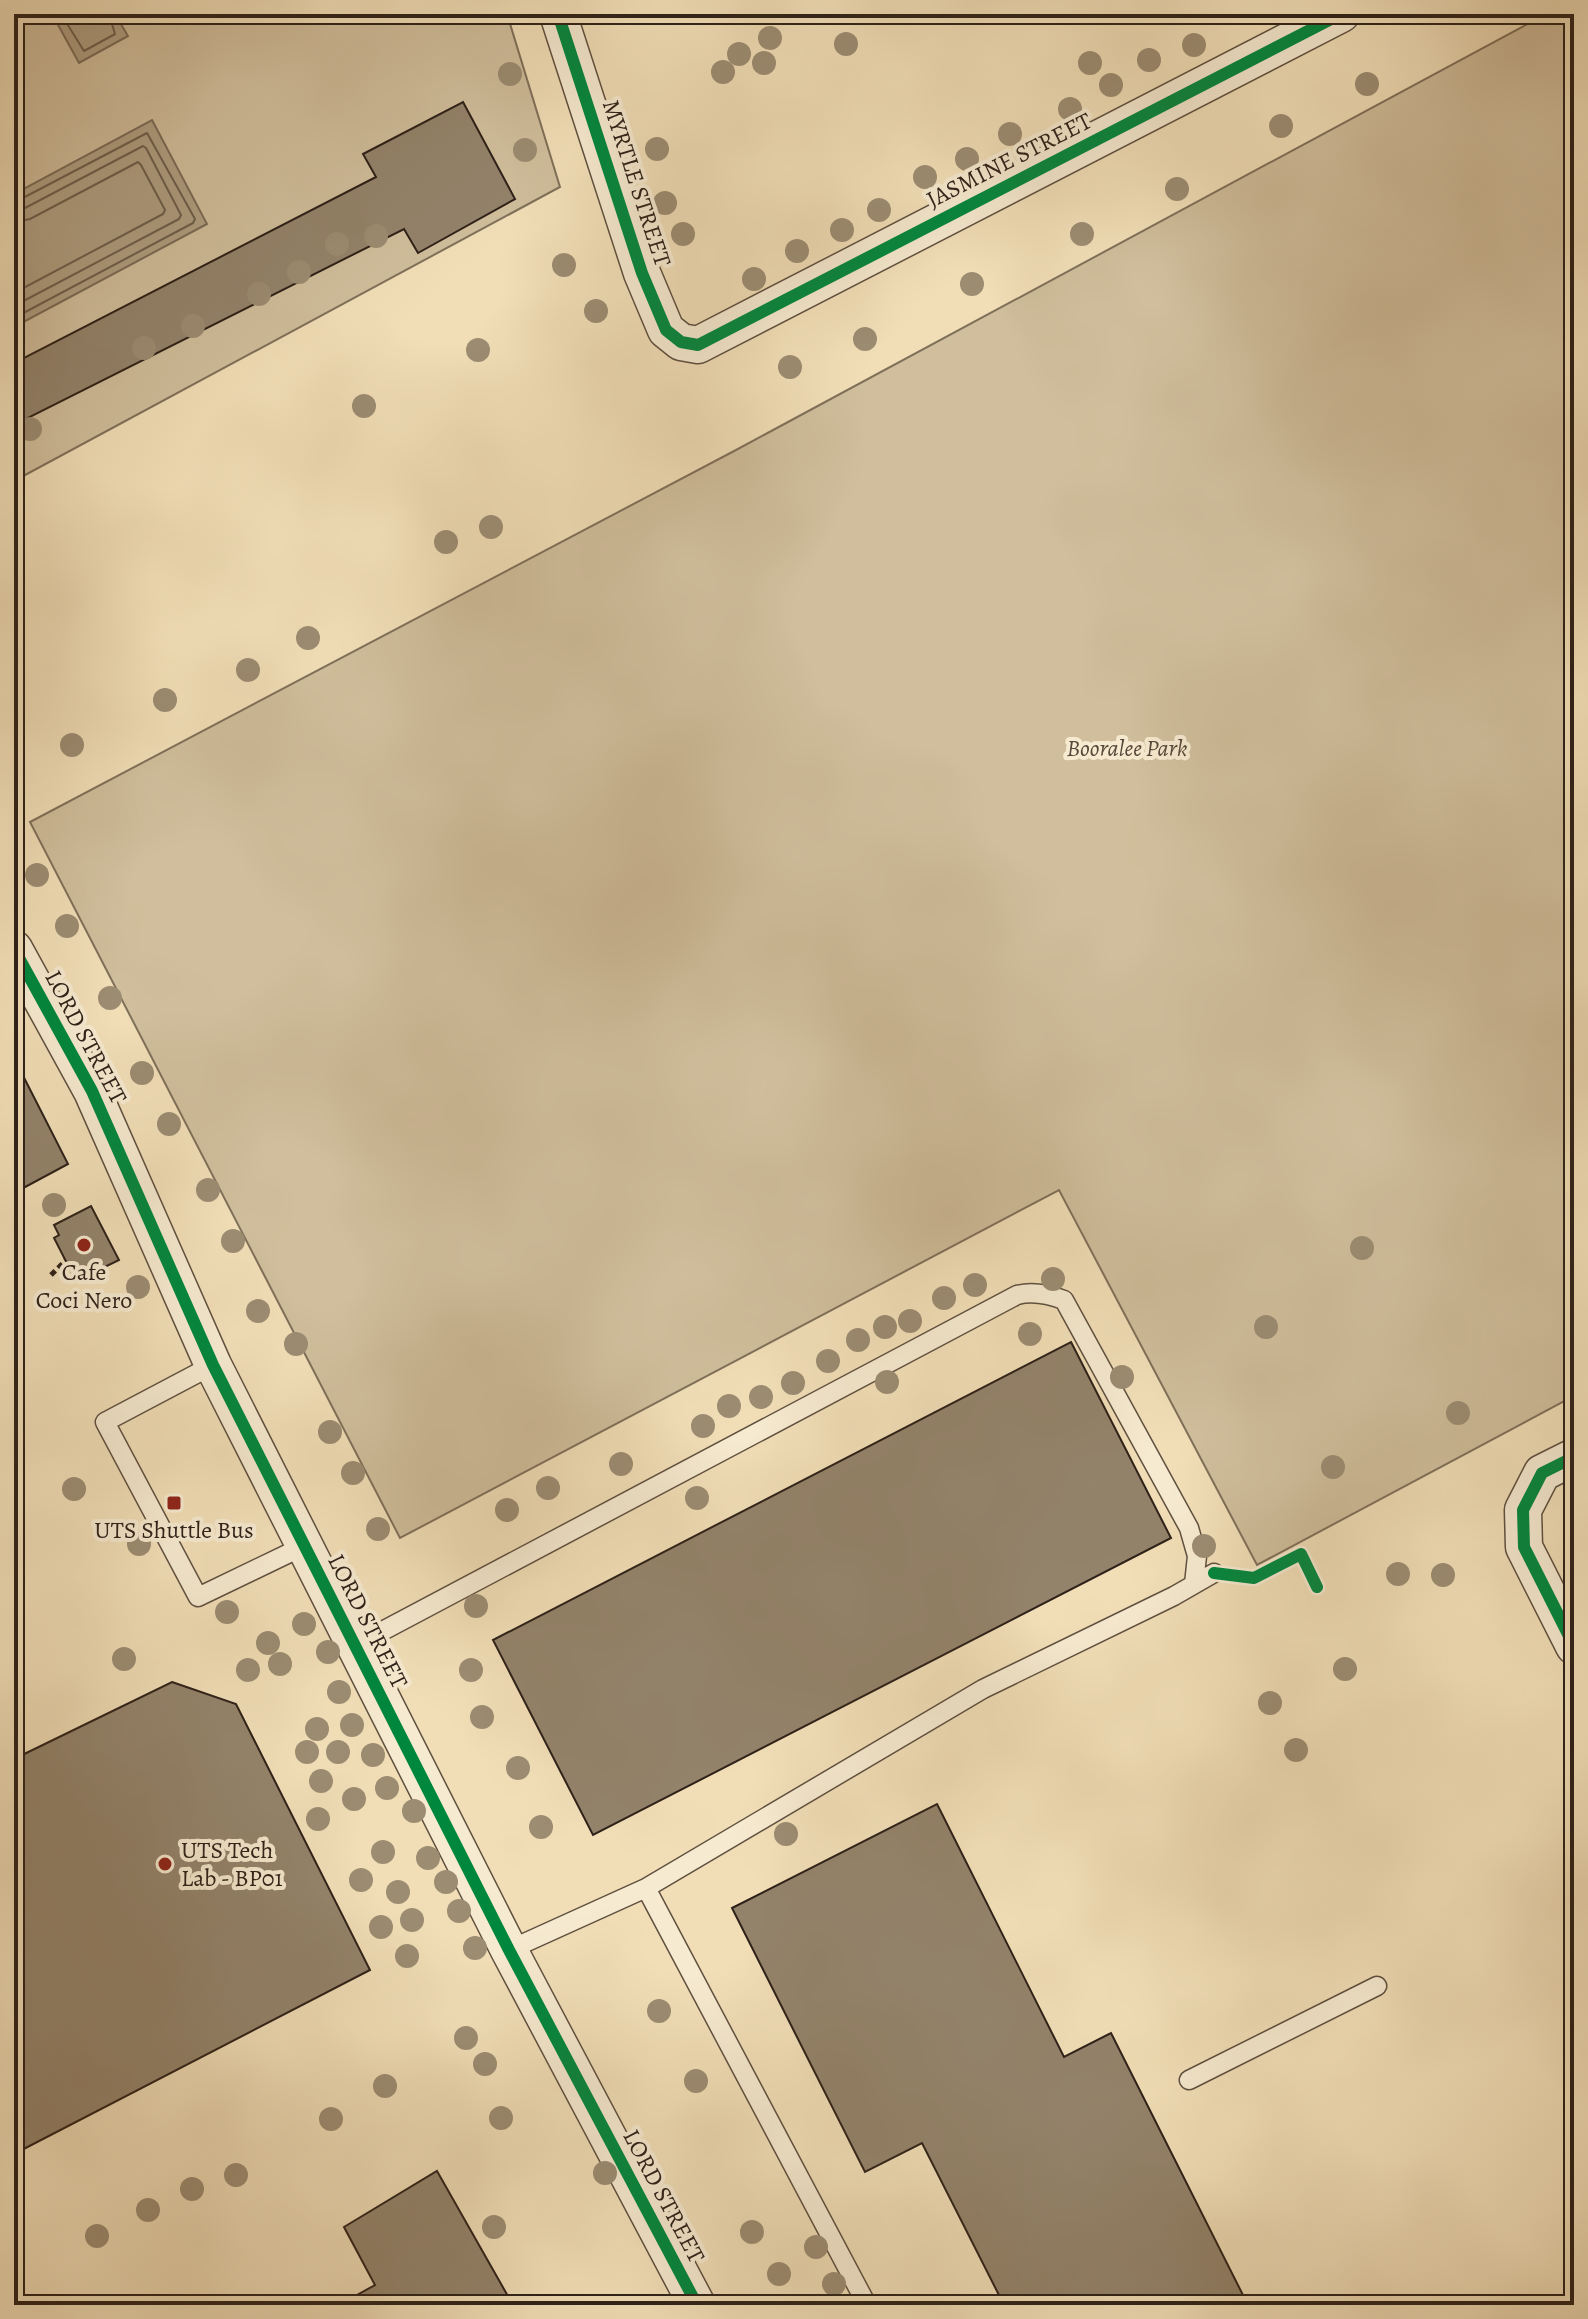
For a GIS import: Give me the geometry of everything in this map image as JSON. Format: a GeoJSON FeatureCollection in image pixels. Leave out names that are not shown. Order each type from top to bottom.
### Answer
{"type":"FeatureCollection","features":[{"type":"Feature","properties":{"kind":"street","name":"MYRTLE STREET"},"geometry":{"type":"LineString","coordinates":[[558,14],[642,273],[666,330],[681,342],[698,345]]}},
{"type":"Feature","properties":{"kind":"street","name":"JASMINE STREET"},"geometry":{"type":"LineString","coordinates":[[698,345],[1341,14]]}},
{"type":"Feature","properties":{"kind":"street","name":"LORD STREET"},"geometry":{"type":"LineString","coordinates":[[14,949],[92,1091],[213,1365],[509,1950],[697,2305]]}},
{"type":"Feature","properties":{"kind":"street"},"geometry":{"type":"LineString","coordinates":[[1574,1457],[1542,1473],[1523,1510],[1524,1547],[1574,1646]]}},
{"type":"Feature","properties":{"kind":"lane"},"geometry":{"type":"LineString","coordinates":[[356,1645],[1017,1295],[1027,1293],[1064,1300],[1189,1528],[1197,1556],[1194,1584]]}},
{"type":"Feature","properties":{"kind":"lane"},"geometry":{"type":"LineString","coordinates":[[213,1365],[105,1422],[198,1597],[306,1545]]}},
{"type":"Feature","properties":{"kind":"lane"},"geometry":{"type":"LineString","coordinates":[[509,1950],[646,1888],[983,1689],[1214,1573]]}},
{"type":"Feature","properties":{"kind":"lane"},"geometry":{"type":"LineString","coordinates":[[646,1888],[867,2305]]}},
{"type":"Feature","properties":{"kind":"lane"},"geometry":{"type":"LineString","coordinates":[[1189,2080],[1377,1986]]}},
{"type":"Feature","properties":{"kind":"path"},"geometry":{"type":"LineString","coordinates":[[51,1275],[66,1260]]}},
{"type":"Feature","properties":{"kind":"green space"},"geometry":{"type":"Polygon","coordinates":[[[14,14],[507,14],[560,187],[14,481],[14,14]]]}},
{"type":"Feature","properties":{"kind":"green space","name":"Booralee Park"},"geometry":{"type":"Polygon","coordinates":[[[1546,14],[1574,14],[1574,1396],[1257,1565],[1059,1190],[400,1538],[30,822],[736,450],[1546,14]]]}},
{"type":"Feature","properties":{"kind":"water"},"geometry":{"type":"Polygon","coordinates":[[[52,14],[115,14],[128,36],[79,63],[52,14]]]}},
{"type":"Feature","properties":{"kind":"water"},"geometry":{"type":"Polygon","coordinates":[[[152,120],[207,224],[14,327],[14,194],[152,120]]]}},
{"type":"Feature","properties":{"kind":"building"},"geometry":{"type":"Polygon","coordinates":[[[463,102],[515,199],[418,253],[404,229],[14,425],[14,363],[376,177],[363,154],[463,102]]]}},
{"type":"Feature","properties":{"kind":"building"},"geometry":{"type":"Polygon","coordinates":[[[14,1058],[68,1164],[14,1193],[14,1058]]]}},
{"type":"Feature","properties":{"kind":"building"},"geometry":{"type":"Polygon","coordinates":[[[91,1206],[119,1260],[76,1281],[54,1238],[59,1235],[54,1225],[91,1206]]]}},
{"type":"Feature","properties":{"kind":"building"},"geometry":{"type":"Polygon","coordinates":[[[1071,1342],[1171,1538],[593,1835],[493,1640],[1071,1342]]]}},
{"type":"Feature","properties":{"kind":"building","name":"UTS Tech Lab - BP01"},"geometry":{"type":"Polygon","coordinates":[[[172,1682],[236,1704],[370,1970],[14,2154],[14,1759],[172,1682]]]}},
{"type":"Feature","properties":{"kind":"building"},"geometry":{"type":"Polygon","coordinates":[[[937,1804],[1064,2057],[1111,2033],[1248,2305],[1004,2305],[922,2143],[865,2172],[732,1908],[937,1804]]]}},
{"type":"Feature","properties":{"kind":"building"},"geometry":{"type":"Polygon","coordinates":[[[437,2171],[513,2305],[339,2305],[375,2285],[344,2227],[437,2171]]]}},
{"type":"Feature","properties":{"kind":"cycle path"},"geometry":{"type":"LineString","coordinates":[[558,14],[642,273],[666,330],[681,342],[698,345],[1341,14]]}},
{"type":"Feature","properties":{"kind":"cycle path"},"geometry":{"type":"LineString","coordinates":[[14,949],[92,1091],[213,1365],[509,1950],[697,2305]]}},
{"type":"Feature","properties":{"kind":"cycle path"},"geometry":{"type":"LineString","coordinates":[[1574,1457],[1542,1473],[1523,1510],[1524,1547],[1574,1646]]}},
{"type":"Feature","properties":{"kind":"cycle path"},"geometry":{"type":"LineString","coordinates":[[1214,1573],[1254,1578],[1301,1554],[1317,1587]]}},
{"type":"Feature","properties":{"kind":"place","name":"Cafe Coci Nero"},"geometry":{"type":"Point","coordinates":[84,1245]}},
{"type":"Feature","properties":{"kind":"place","name":"UTS Shuttle Bus"},"geometry":{"type":"Point","coordinates":[174,1503]}},
{"type":"Feature","properties":{"kind":"place","name":"UTS Tech Lab - BP01"},"geometry":{"type":"Point","coordinates":[165,1864]}}]}
